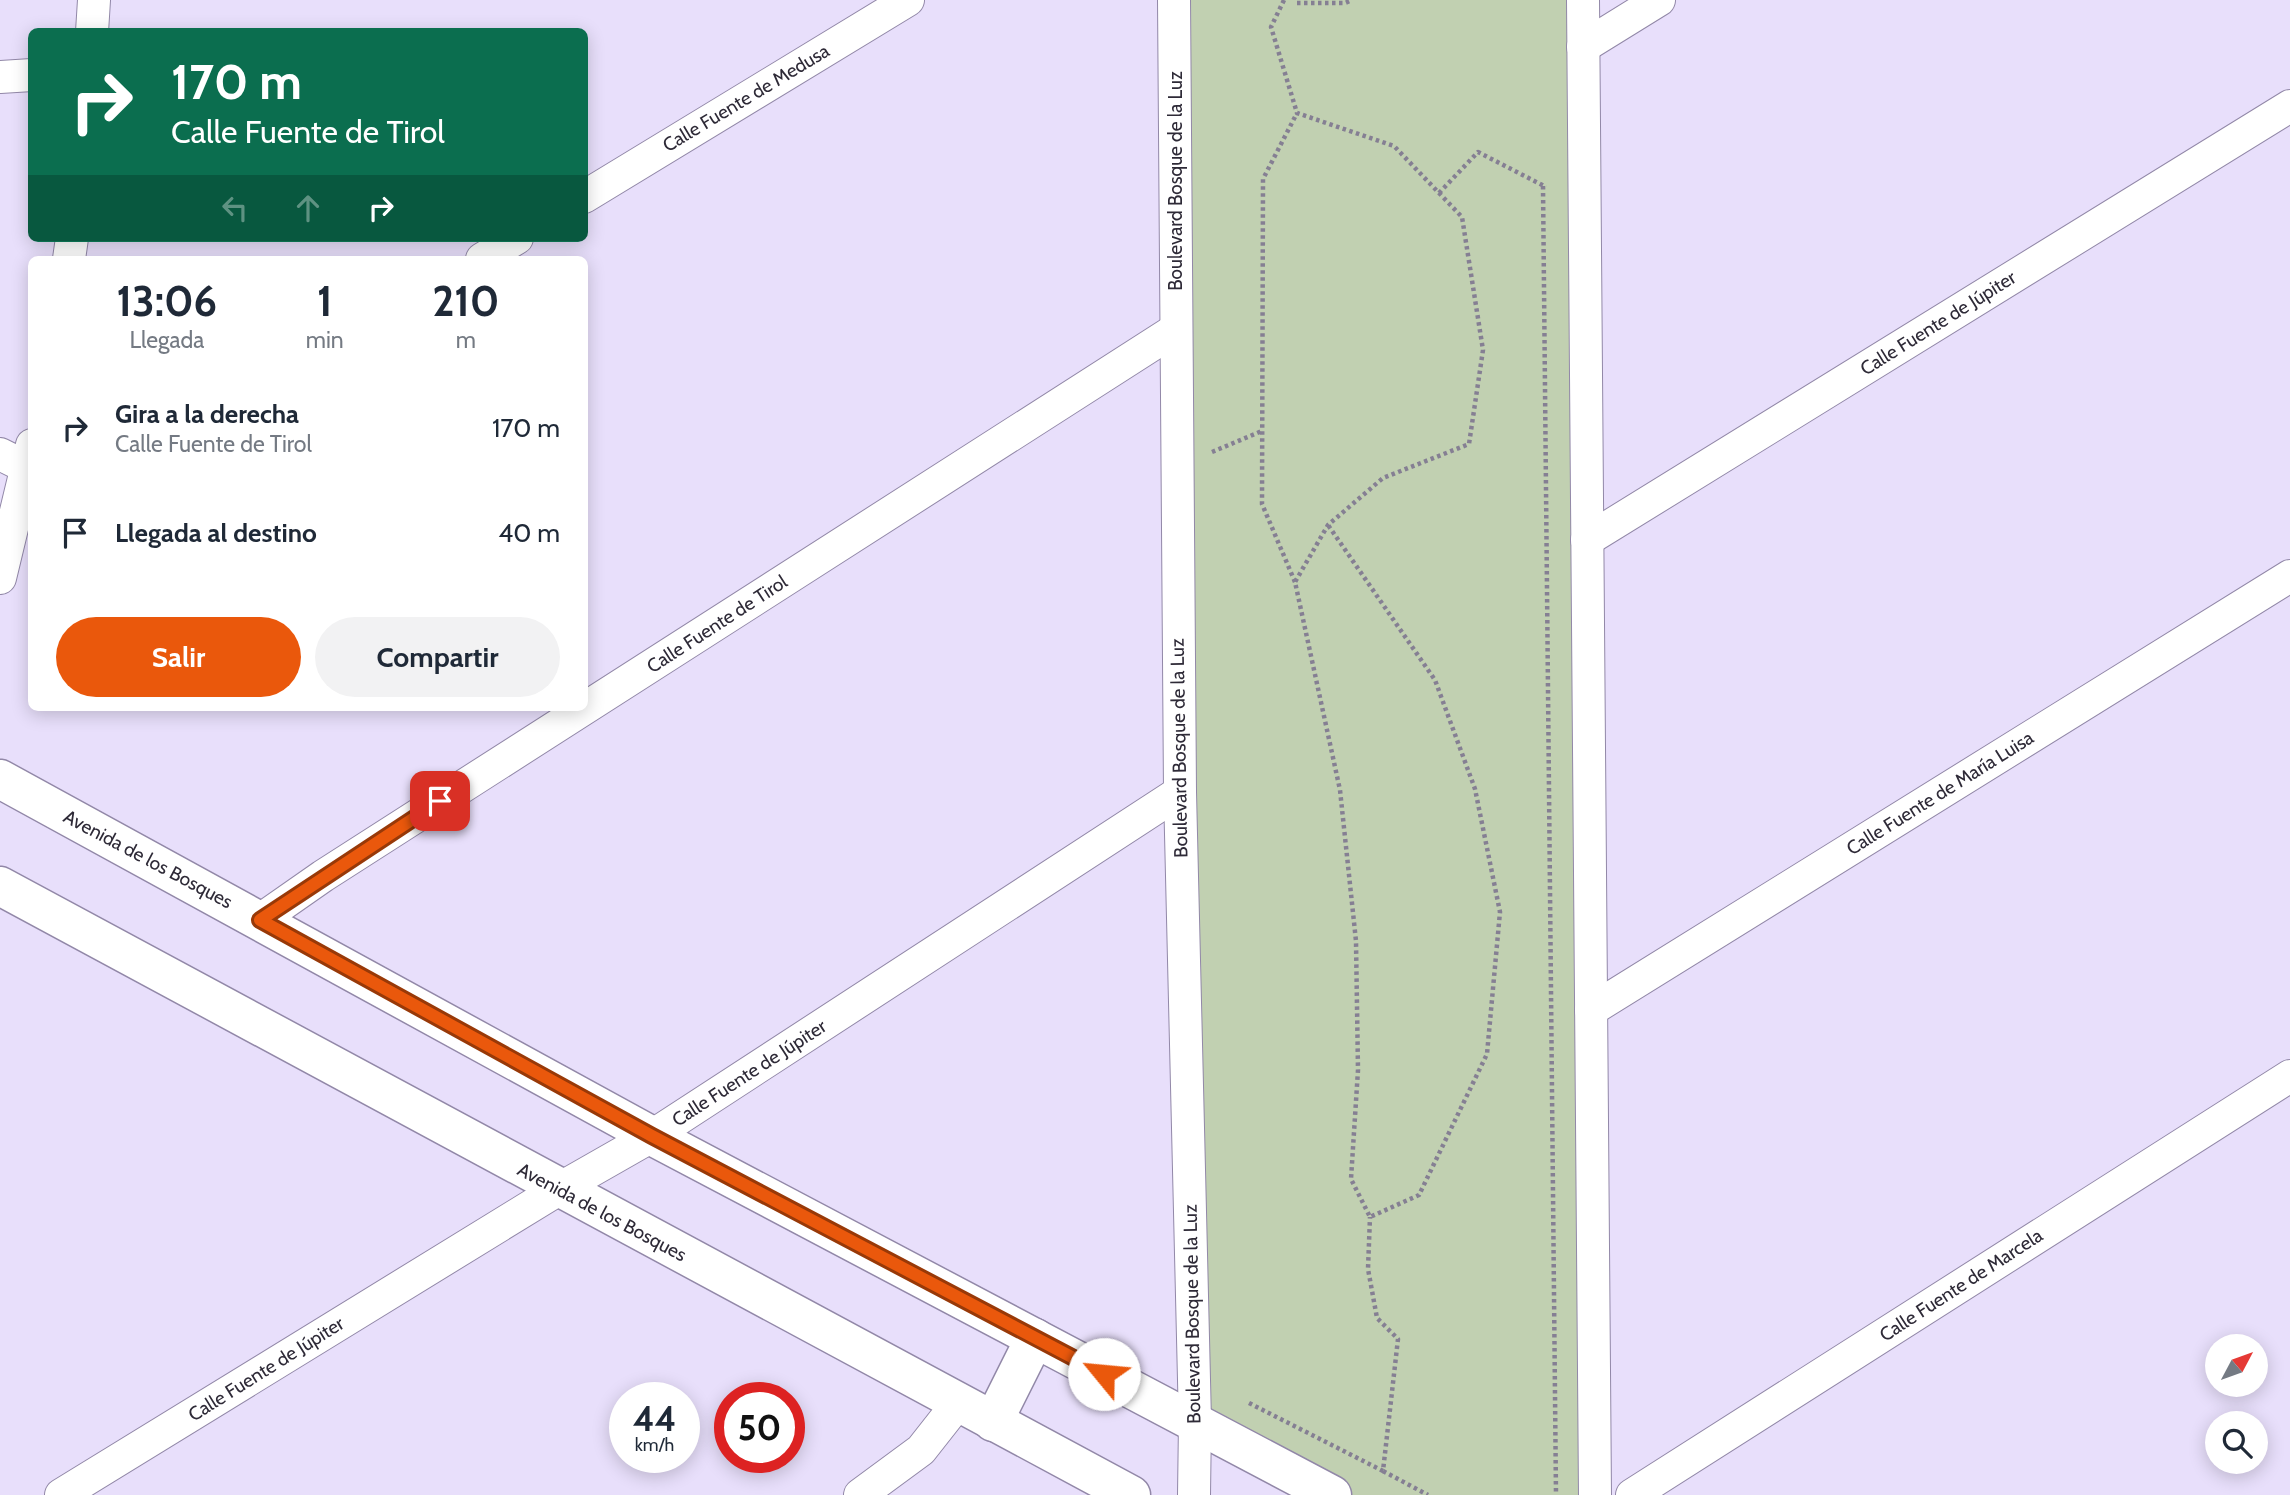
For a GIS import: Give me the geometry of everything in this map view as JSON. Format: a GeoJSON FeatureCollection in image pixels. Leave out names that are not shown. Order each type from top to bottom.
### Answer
{"type":"FeatureCollection","features":[{"type":"Feature","properties":{"kind":"main road","name":"Avenida de los Bosques"},"geometry":{"type":"LineString","coordinates":[[0,779],[652,1136],[1332,1495]]}},
{"type":"Feature","properties":{"kind":"main road","name":"Avenida de los Bosques"},"geometry":{"type":"LineString","coordinates":[[0,886],[1130,1495]]}},
{"type":"Feature","properties":{"kind":"main road"},"geometry":{"type":"LineString","coordinates":[[993,1422],[1035,1338]]}},
{"type":"Feature","properties":{"kind":"street"},"geometry":{"type":"LineString","coordinates":[[92,28],[94,0]]}},
{"type":"Feature","properties":{"kind":"street","name":"Calle Fuente de Medusa"},"geometry":{"type":"LineString","coordinates":[[588,195],[908,0]]}},
{"type":"Feature","properties":{"kind":"street","name":"Boulevard Bosque de la Luz"},"geometry":{"type":"LineString","coordinates":[[1174,0],[1175,467],[1195,1422],[1194,1495]]}},
{"type":"Feature","properties":{"kind":"street"},"geometry":{"type":"LineString","coordinates":[[1583,0],[1595,1495]]}},
{"type":"Feature","properties":{"kind":"street"},"geometry":{"type":"LineString","coordinates":[[1583,47],[1659,0]]}},
{"type":"Feature","properties":{"kind":"street"},"geometry":{"type":"LineString","coordinates":[[0,77],[28,75]]}},
{"type":"Feature","properties":{"kind":"street","name":"Calle Fuente de Júpiter"},"geometry":{"type":"LineString","coordinates":[[1587,540],[2290,106]]}},
{"type":"Feature","properties":{"kind":"street"},"geometry":{"type":"LineString","coordinates":[[487,256],[510,242]]}},
{"type":"Feature","properties":{"kind":"street","name":"Calle Fuente de Tirol"},"geometry":{"type":"LineString","coordinates":[[588,706],[1175,330]]}},
{"type":"Feature","properties":{"kind":"street"},"geometry":{"type":"LineString","coordinates":[[0,578],[21,534],[19,455]]}},
{"type":"Feature","properties":{"kind":"street","name":"Calle Fuente de María Luisa"},"geometry":{"type":"LineString","coordinates":[[1591,1010],[2290,576]]}},
{"type":"Feature","properties":{"kind":"street","name":"Calle Fuente de Tirol"},"geometry":{"type":"LineString","coordinates":[[260,920],[323,876],[580,711]]}},
{"type":"Feature","properties":{"kind":"street","name":"Calle Fuente de Júpiter"},"geometry":{"type":"LineString","coordinates":[[61,1495],[558,1189],[652,1136],[1180,792]]}},
{"type":"Feature","properties":{"kind":"street","name":"Calle Fuente de Marcela"},"geometry":{"type":"LineString","coordinates":[[1632,1495],[2290,1076]]}},
{"type":"Feature","properties":{"kind":"street"},"geometry":{"type":"LineString","coordinates":[[860,1495],[921,1450],[958,1403]]}},
{"type":"Feature","properties":{"kind":"path"},"geometry":{"type":"LineString","coordinates":[[1284,0],[1270,27],[1297,113],[1263,180],[1262,504],[1295,582],[1340,790],[1356,941],[1358,1070],[1351,1179],[1370,1217],[1368,1269],[1377,1318],[1398,1339],[1383,1472]]}},
{"type":"Feature","properties":{"kind":"path"},"geometry":{"type":"LineString","coordinates":[[1297,4],[1345,3],[1352,0]]}},
{"type":"Feature","properties":{"kind":"path"},"geometry":{"type":"LineString","coordinates":[[1295,582],[1328,526],[1383,478],[1469,444],[1483,350],[1462,217],[1394,146],[1297,113]]}},
{"type":"Feature","properties":{"kind":"path"},"geometry":{"type":"LineString","coordinates":[[1439,193],[1478,152],[1584,206]]}},
{"type":"Feature","properties":{"kind":"path"},"geometry":{"type":"LineString","coordinates":[[1543,186],[1556,1495]]}},
{"type":"Feature","properties":{"kind":"path"},"geometry":{"type":"LineString","coordinates":[[1175,467],[1262,430]]}},
{"type":"Feature","properties":{"kind":"path"},"geometry":{"type":"LineString","coordinates":[[1215,450],[1215,464]]}},
{"type":"Feature","properties":{"kind":"path"},"geometry":{"type":"LineString","coordinates":[[1328,526],[1435,680],[1475,789],[1500,912],[1487,1054],[1419,1195],[1370,1217]]}},
{"type":"Feature","properties":{"kind":"path"},"geometry":{"type":"LineString","coordinates":[[1239,1398],[1428,1495]]}},
{"type":"Feature","properties":{"kind":"green space"},"geometry":{"type":"Polygon","coordinates":[[[1179,0],[1574,0],[1585,1495],[1345,1495],[1189,1413],[1179,0]]]}},
{"type":"Feature","properties":{"kind":"route"},"geometry":{"type":"LineString","coordinates":[[440,801],[260,920],[652,1136],[1104,1374]]}}]}
